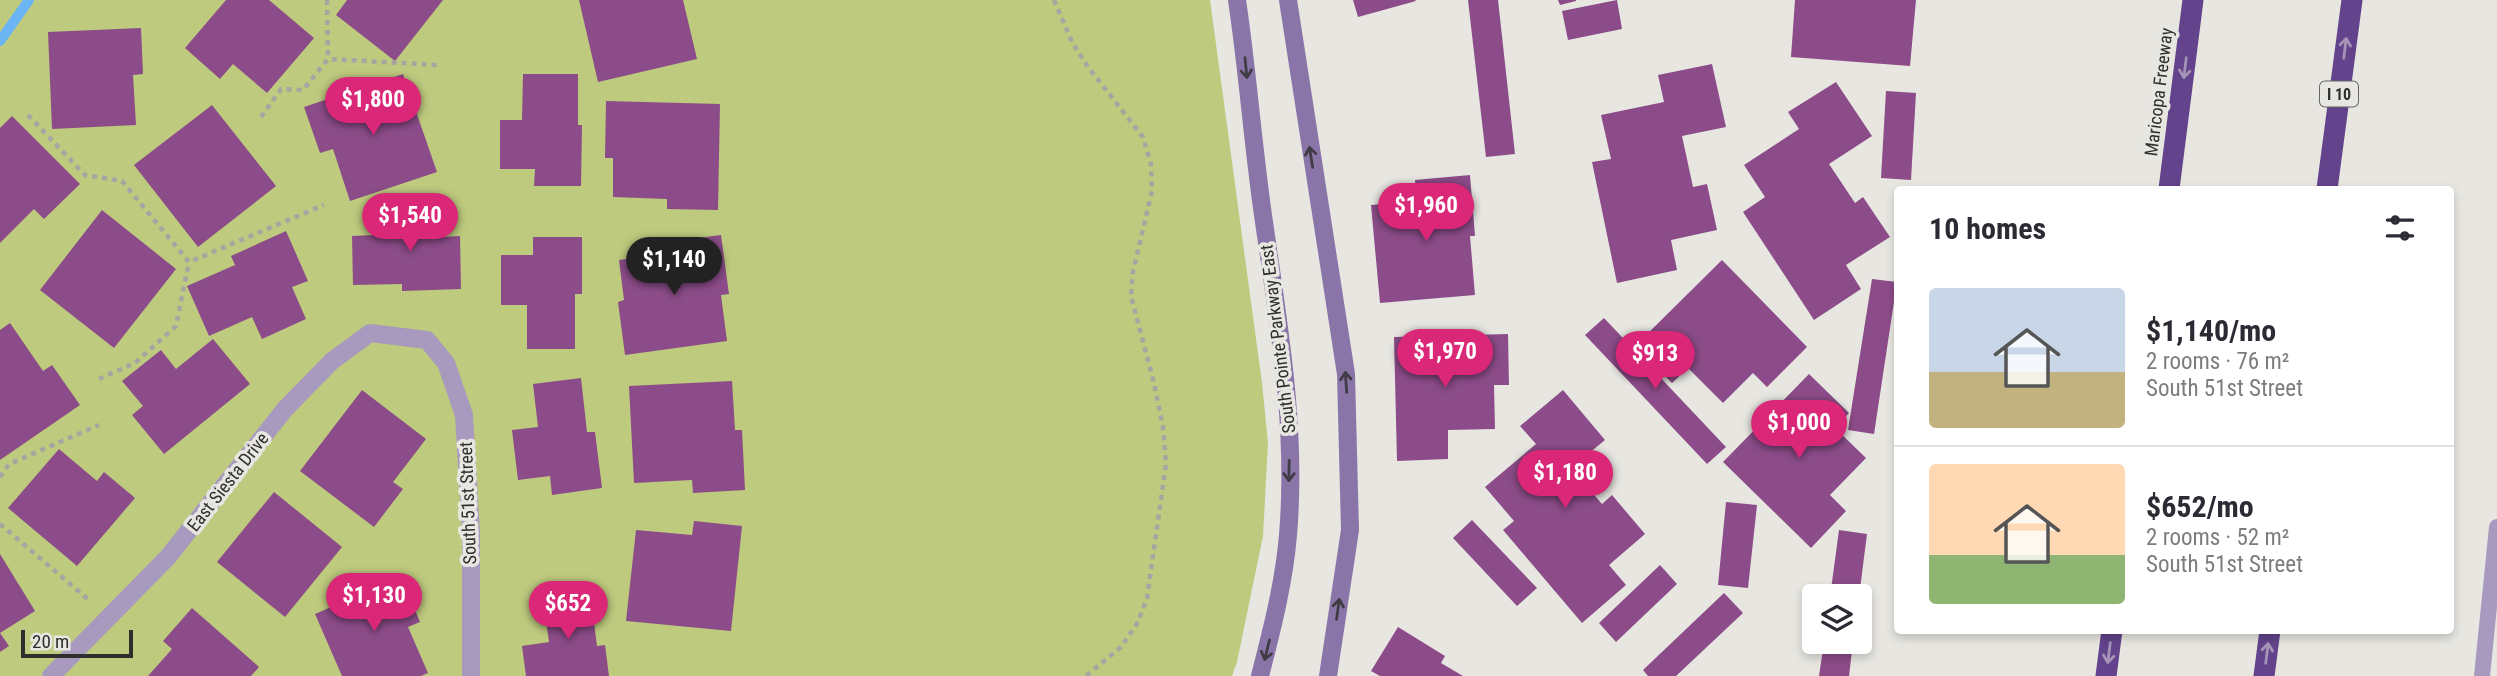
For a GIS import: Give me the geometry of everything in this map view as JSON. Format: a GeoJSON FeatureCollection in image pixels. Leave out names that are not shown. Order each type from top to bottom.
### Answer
{"type":"FeatureCollection","features":[{"type":"Feature","properties":{"kind":"highway","name":"Maricopa Freeway"},"geometry":{"type":"LineString","coordinates":[[2169,186],[2193,0]]}},
{"type":"Feature","properties":{"kind":"highway","name":"I 10"},"geometry":{"type":"LineString","coordinates":[[2327,186],[2351,0]]}},
{"type":"Feature","properties":{"kind":"highway"},"geometry":{"type":"LineString","coordinates":[[2106,676],[2111,634]]}},
{"type":"Feature","properties":{"kind":"highway"},"geometry":{"type":"LineString","coordinates":[[2264,676],[2269,634]]}},
{"type":"Feature","properties":{"kind":"main road","name":"South Pointe Parkway East"},"geometry":{"type":"LineString","coordinates":[[1237,0],[1264,221],[1281,329],[1290,441],[1288,535],[1279,601],[1260,676]]}},
{"type":"Feature","properties":{"kind":"main road"},"geometry":{"type":"LineString","coordinates":[[1288,0],[1346,374],[1350,530],[1328,676]]}},
{"type":"Feature","properties":{"kind":"street","name":"East Siesta Drive"},"geometry":{"type":"LineString","coordinates":[[51,676],[168,557],[285,409],[332,361],[370,333],[427,340]]}},
{"type":"Feature","properties":{"kind":"street","name":"South 51st Street"},"geometry":{"type":"LineString","coordinates":[[427,340],[446,363],[464,415],[471,533],[471,676]]}},
{"type":"Feature","properties":{"kind":"lane"},"geometry":{"type":"LineString","coordinates":[[2482,676],[2497,527]]}},
{"type":"Feature","properties":{"kind":"path"},"geometry":{"type":"LineString","coordinates":[[261,117],[281,89],[303,90],[328,59],[327,0]]}},
{"type":"Feature","properties":{"kind":"path"},"geometry":{"type":"LineString","coordinates":[[1054,0],[1072,41],[1088,67],[1143,137],[1151,164],[1152,191],[1133,272],[1131,296],[1154,383],[1163,427],[1166,464],[1147,598],[1138,622],[1121,647],[1086,676]]}},
{"type":"Feature","properties":{"kind":"path"},"geometry":{"type":"LineString","coordinates":[[328,59],[438,65]]}},
{"type":"Feature","properties":{"kind":"path"},"geometry":{"type":"LineString","coordinates":[[28,115],[85,175],[122,181],[189,262]]}},
{"type":"Feature","properties":{"kind":"path"},"geometry":{"type":"LineString","coordinates":[[189,262],[324,205]]}},
{"type":"Feature","properties":{"kind":"path"},"geometry":{"type":"LineString","coordinates":[[99,379],[135,363],[176,326],[189,262]]}},
{"type":"Feature","properties":{"kind":"path"},"geometry":{"type":"LineString","coordinates":[[0,477],[9,464],[99,425]]}},
{"type":"Feature","properties":{"kind":"path"},"geometry":{"type":"LineString","coordinates":[[0,524],[109,617]]}},
{"type":"Feature","properties":{"kind":"green space"},"geometry":{"type":"Polygon","coordinates":[[[0,0],[1210,0],[1268,443],[1263,536],[1232,676],[0,676],[0,0]]]}},
{"type":"Feature","properties":{"kind":"building"},"geometry":{"type":"Polygon","coordinates":[[[226,0],[269,0],[314,38],[267,93],[233,64],[220,79],[185,48],[226,0]]]}},
{"type":"Feature","properties":{"kind":"building"},"geometry":{"type":"Polygon","coordinates":[[[347,0],[443,0],[395,61],[336,15],[347,0]]]}},
{"type":"Feature","properties":{"kind":"building"},"geometry":{"type":"Polygon","coordinates":[[[579,0],[683,0],[697,59],[598,82],[579,0]]]}},
{"type":"Feature","properties":{"kind":"building"},"geometry":{"type":"Polygon","coordinates":[[[1353,0],[1415,0],[1416,1],[1358,17],[1353,0]]]}},
{"type":"Feature","properties":{"kind":"building"},"geometry":{"type":"Polygon","coordinates":[[[1468,0],[1498,0],[1515,154],[1486,157],[1468,0]]]}},
{"type":"Feature","properties":{"kind":"building"},"geometry":{"type":"Polygon","coordinates":[[[1558,0],[1576,0],[1576,1],[1560,5],[1558,0]]]}},
{"type":"Feature","properties":{"kind":"building"},"geometry":{"type":"Polygon","coordinates":[[[1617,0],[1622,29],[1568,40],[1562,11],[1617,0]]]}},
{"type":"Feature","properties":{"kind":"building"},"geometry":{"type":"Polygon","coordinates":[[[1795,0],[1916,0],[1910,66],[1791,57],[1795,0]]]}},
{"type":"Feature","properties":{"kind":"building"},"geometry":{"type":"Polygon","coordinates":[[[141,28],[143,74],[133,75],[136,125],[52,129],[48,32],[141,28]]]}},
{"type":"Feature","properties":{"kind":"building"},"geometry":{"type":"Polygon","coordinates":[[[1712,64],[1726,127],[1682,136],[1693,187],[1707,184],[1717,230],[1671,240],[1677,270],[1617,283],[1592,162],[1611,159],[1601,115],[1664,102],[1658,75],[1712,64]]]}},
{"type":"Feature","properties":{"kind":"building"},"geometry":{"type":"Polygon","coordinates":[[[403,74],[437,172],[350,201],[333,149],[320,153],[304,107],[403,74]]]}},
{"type":"Feature","properties":{"kind":"building"},"geometry":{"type":"Polygon","coordinates":[[[523,74],[578,74],[578,125],[582,125],[581,186],[534,186],[535,169],[500,169],[500,120],[522,120],[523,74]]]}},
{"type":"Feature","properties":{"kind":"building"},"geometry":{"type":"Polygon","coordinates":[[[1836,82],[1872,136],[1829,164],[1855,203],[1863,197],[1890,237],[1846,265],[1861,289],[1814,320],[1743,212],[1765,197],[1744,165],[1799,129],[1788,112],[1836,82]]]}},
{"type":"Feature","properties":{"kind":"building"},"geometry":{"type":"Polygon","coordinates":[[[1886,91],[1916,93],[1911,180],[1881,178],[1886,91]]]}},
{"type":"Feature","properties":{"kind":"building"},"geometry":{"type":"Polygon","coordinates":[[[606,101],[720,104],[718,210],[667,209],[667,199],[613,197],[613,158],[605,158],[606,101]]]}},
{"type":"Feature","properties":{"kind":"building"},"geometry":{"type":"Polygon","coordinates":[[[212,105],[276,186],[198,247],[134,165],[212,105]]]}},
{"type":"Feature","properties":{"kind":"building"},"geometry":{"type":"Polygon","coordinates":[[[12,116],[80,184],[44,219],[34,209],[0,243],[0,128],[12,116]]]}},
{"type":"Feature","properties":{"kind":"building"},"geometry":{"type":"Polygon","coordinates":[[[1470,175],[1475,236],[1470,236],[1475,295],[1380,303],[1371,205],[1417,201],[1415,180],[1470,175]]]}},
{"type":"Feature","properties":{"kind":"building"},"geometry":{"type":"Polygon","coordinates":[[[441,204],[442,237],[460,236],[461,289],[402,291],[402,284],[353,285],[352,236],[395,234],[394,205],[441,204]]]}},
{"type":"Feature","properties":{"kind":"building"},"geometry":{"type":"Polygon","coordinates":[[[102,210],[176,269],[114,348],[40,290],[102,210]]]}},
{"type":"Feature","properties":{"kind":"building"},"geometry":{"type":"Polygon","coordinates":[[[286,231],[308,281],[292,287],[306,319],[262,339],[252,317],[209,336],[187,286],[235,265],[231,256],[286,231]]]}},
{"type":"Feature","properties":{"kind":"building"},"geometry":{"type":"Polygon","coordinates":[[[721,235],[729,294],[721,295],[727,341],[625,355],[618,302],[624,300],[619,260],[671,253],[670,242],[721,235]]]}},
{"type":"Feature","properties":{"kind":"building"},"geometry":{"type":"Polygon","coordinates":[[[533,237],[582,237],[582,294],[575,294],[575,349],[527,349],[527,305],[501,305],[501,255],[533,255],[533,237]]]}},
{"type":"Feature","properties":{"kind":"building"},"geometry":{"type":"Polygon","coordinates":[[[1722,260],[1807,347],[1767,387],[1753,373],[1723,403],[1688,368],[1672,383],[1635,346],[1722,260]]]}},
{"type":"Feature","properties":{"kind":"building"},"geometry":{"type":"Polygon","coordinates":[[[1872,279],[1894,282],[1894,302],[1874,434],[1848,430],[1872,279]]]}},
{"type":"Feature","properties":{"kind":"building"},"geometry":{"type":"Polygon","coordinates":[[[1604,318],[1726,447],[1707,464],[1585,335],[1604,318]]]}},
{"type":"Feature","properties":{"kind":"building"},"geometry":{"type":"Polygon","coordinates":[[[10,323],[43,371],[52,365],[80,405],[0,460],[0,330],[10,323]]]}},
{"type":"Feature","properties":{"kind":"building"},"geometry":{"type":"Polygon","coordinates":[[[1508,334],[1509,385],[1494,385],[1495,429],[1448,430],[1448,459],[1397,461],[1394,337],[1508,334]]]}},
{"type":"Feature","properties":{"kind":"building"},"geometry":{"type":"Polygon","coordinates":[[[213,339],[250,384],[164,454],[132,415],[143,406],[122,381],[161,350],[176,369],[213,339]]]}},
{"type":"Feature","properties":{"kind":"building"},"geometry":{"type":"Polygon","coordinates":[[[1809,374],[1849,413],[1835,428],[1866,458],[1830,495],[1846,511],[1811,548],[1723,462],[1809,374]]]}},
{"type":"Feature","properties":{"kind":"building"},"geometry":{"type":"Polygon","coordinates":[[[581,378],[587,432],[595,432],[602,488],[552,495],[550,476],[518,480],[512,430],[538,427],[533,384],[581,378]]]}},
{"type":"Feature","properties":{"kind":"building"},"geometry":{"type":"Polygon","coordinates":[[[732,381],[735,430],[742,430],[745,490],[693,493],[692,480],[634,483],[629,386],[732,381]]]}},
{"type":"Feature","properties":{"kind":"building"},"geometry":{"type":"Polygon","coordinates":[[[362,390],[426,439],[393,482],[403,489],[374,527],[300,471],[362,390]]]}},
{"type":"Feature","properties":{"kind":"building"},"geometry":{"type":"Polygon","coordinates":[[[1563,390],[1605,440],[1571,468],[1602,504],[1612,495],[1645,534],[1609,565],[1626,585],[1582,623],[1503,530],[1514,521],[1485,487],[1536,444],[1520,426],[1563,390]]]}},
{"type":"Feature","properties":{"kind":"building"},"geometry":{"type":"Polygon","coordinates":[[[59,449],[97,481],[104,472],[135,498],[77,566],[8,508],[59,449]]]}},
{"type":"Feature","properties":{"kind":"building"},"geometry":{"type":"Polygon","coordinates":[[[274,492],[342,547],[285,617],[217,562],[274,492]]]}},
{"type":"Feature","properties":{"kind":"building"},"geometry":{"type":"Polygon","coordinates":[[[1726,502],[1757,505],[1748,588],[1718,585],[1726,502]]]}},
{"type":"Feature","properties":{"kind":"building"},"geometry":{"type":"Polygon","coordinates":[[[1472,520],[1537,588],[1517,606],[1453,538],[1472,520]]]}},
{"type":"Feature","properties":{"kind":"building"},"geometry":{"type":"Polygon","coordinates":[[[694,521],[742,526],[731,631],[626,621],[636,530],[692,535],[694,521]]]}},
{"type":"Feature","properties":{"kind":"building"},"geometry":{"type":"Polygon","coordinates":[[[1839,530],[1867,534],[1861,584],[1832,584],[1839,530]]]}},
{"type":"Feature","properties":{"kind":"building"},"geometry":{"type":"Polygon","coordinates":[[[0,554],[35,611],[0,633],[0,554]]]}},
{"type":"Feature","properties":{"kind":"building"},"geometry":{"type":"Polygon","coordinates":[[[1660,565],[1677,584],[1616,642],[1599,623],[1660,565]]]}},
{"type":"Feature","properties":{"kind":"building"},"geometry":{"type":"Polygon","coordinates":[[[401,577],[420,622],[408,627],[428,673],[421,676],[342,676],[315,614],[401,577]]]}},
{"type":"Feature","properties":{"kind":"building"},"geometry":{"type":"Polygon","coordinates":[[[590,592],[597,646],[605,645],[609,676],[526,676],[522,646],[549,642],[543,599],[590,592]]]}},
{"type":"Feature","properties":{"kind":"building"},"geometry":{"type":"Polygon","coordinates":[[[1724,593],[1743,613],[1676,676],[1648,676],[1643,670],[1724,593]]]}},
{"type":"Feature","properties":{"kind":"building"},"geometry":{"type":"Polygon","coordinates":[[[192,608],[259,667],[251,676],[148,676],[172,649],[163,641],[192,608]]]}},
{"type":"Feature","properties":{"kind":"building"},"geometry":{"type":"Polygon","coordinates":[[[1398,627],[1445,656],[1441,663],[1463,676],[1380,676],[1371,671],[1398,627]]]}},
{"type":"Feature","properties":{"kind":"building"},"geometry":{"type":"Polygon","coordinates":[[[0,633],[9,646],[0,652],[0,633]]]}},
{"type":"Feature","properties":{"kind":"building"},"geometry":{"type":"Polygon","coordinates":[[[1822,654],[1852,654],[1849,676],[1819,676],[1822,654]]]}},
{"type":"Feature","properties":{"kind":"waterway"},"geometry":{"type":"LineString","coordinates":[[0,41],[29,0]]}}]}
